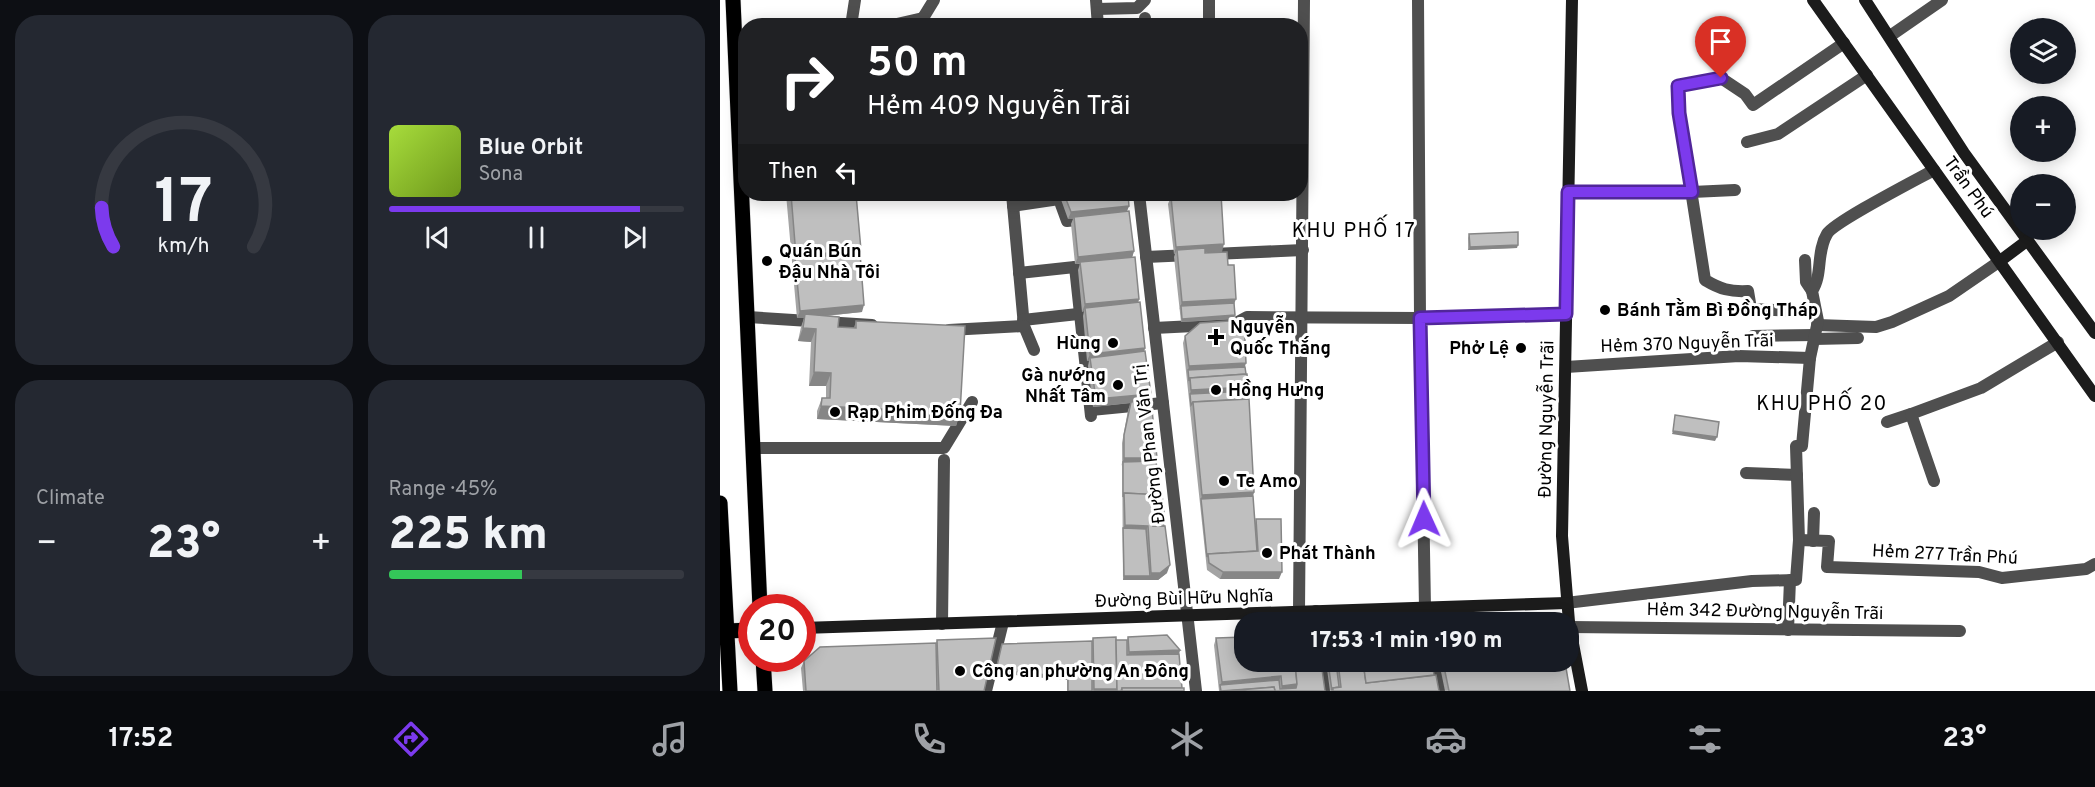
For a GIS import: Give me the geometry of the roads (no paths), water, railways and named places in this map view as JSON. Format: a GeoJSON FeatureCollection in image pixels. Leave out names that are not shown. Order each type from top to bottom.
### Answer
{"type":"FeatureCollection","features":[{"type":"Feature","properties":{"kind":"main road"},"geometry":{"type":"LineString","coordinates":[[733,0],[738,36]]}},
{"type":"Feature","properties":{"kind":"main road","name":"Đường Nguyễn Trãi"},"geometry":{"type":"LineString","coordinates":[[1567,612],[1562,536],[1572,0]]}},
{"type":"Feature","properties":{"kind":"main road","name":"Trần Phú"},"geometry":{"type":"LineString","coordinates":[[1813,0],[2095,396]]}},
{"type":"Feature","properties":{"kind":"main road","name":"Trần Phú"},"geometry":{"type":"LineString","coordinates":[[1864,0],[1890,36],[1964,153],[2010,216]]}},
{"type":"Feature","properties":{"kind":"main road"},"geometry":{"type":"LineString","coordinates":[[720,63],[738,59]]}},
{"type":"Feature","properties":{"kind":"main road"},"geometry":{"type":"LineString","coordinates":[[745,201],[759,594]]}},
{"type":"Feature","properties":{"kind":"main road"},"geometry":{"type":"LineString","coordinates":[[2000,261],[2028,240]]}},
{"type":"Feature","properties":{"kind":"main road","name":"Trần Phú"},"geometry":{"type":"LineString","coordinates":[[2028,240],[2095,333]]}},
{"type":"Feature","properties":{"kind":"main road"},"geometry":{"type":"LineString","coordinates":[[720,502],[723,631],[730,691]]}},
{"type":"Feature","properties":{"kind":"main road","name":"Đường Bùi Hữu Nghĩa"},"geometry":{"type":"LineString","coordinates":[[1377,612],[1566,603]]}},
{"type":"Feature","properties":{"kind":"main road","name":"Đường Bùi Hữu Nghĩa"},"geometry":{"type":"LineString","coordinates":[[816,628],[1234,614]]}},
{"type":"Feature","properties":{"kind":"main road"},"geometry":{"type":"LineString","coordinates":[[723,631],[738,630]]}},
{"type":"Feature","properties":{"kind":"main road"},"geometry":{"type":"LineString","coordinates":[[764,672],[765,691]]}},
{"type":"Feature","properties":{"kind":"main road","name":"Đường Nguyễn Trãi"},"geometry":{"type":"LineString","coordinates":[[1578,672],[1582,691]]}},
{"type":"Feature","properties":{"kind":"street"},"geometry":{"type":"LineString","coordinates":[[852,18],[855,0]]}},
{"type":"Feature","properties":{"kind":"street"},"geometry":{"type":"LineString","coordinates":[[925,18],[934,0]]}},
{"type":"Feature","properties":{"kind":"street"},"geometry":{"type":"LineString","coordinates":[[1097,5],[1137,8],[1145,0]]}},
{"type":"Feature","properties":{"kind":"street"},"geometry":{"type":"LineString","coordinates":[[1209,0],[1209,18]]}},
{"type":"Feature","properties":{"kind":"street"},"geometry":{"type":"LineString","coordinates":[[1304,0],[1304,18]]}},
{"type":"Feature","properties":{"kind":"street"},"geometry":{"type":"LineString","coordinates":[[1418,0],[1420,318],[1426,612]]}},
{"type":"Feature","properties":{"kind":"street"},"geometry":{"type":"LineString","coordinates":[[1890,36],[1942,0]]}},
{"type":"Feature","properties":{"kind":"street"},"geometry":{"type":"LineString","coordinates":[[1816,312],[1751,309],[1748,291],[1732,292],[1720,289],[1705,280],[1679,113],[1678,86],[1721,78],[1745,94],[1753,105],[1844,43]]}},
{"type":"Feature","properties":{"kind":"street"},"geometry":{"type":"LineString","coordinates":[[1747,142],[1778,134],[1867,75]]}},
{"type":"Feature","properties":{"kind":"street"},"geometry":{"type":"LineString","coordinates":[[1812,291],[1818,282],[1818,267],[1827,233],[1934,170]]}},
{"type":"Feature","properties":{"kind":"street"},"geometry":{"type":"LineString","coordinates":[[1568,192],[1735,190]]}},
{"type":"Feature","properties":{"kind":"street"},"geometry":{"type":"LineString","coordinates":[[1013,201],[1024,323],[1034,350]]}},
{"type":"Feature","properties":{"kind":"street"},"geometry":{"type":"LineString","coordinates":[[1060,201],[1067,221],[1099,218]]}},
{"type":"Feature","properties":{"kind":"street","name":"Đường Phan Văn Trị"},"geometry":{"type":"LineString","coordinates":[[1137,201],[1136,214],[1146,307],[1154,328],[1152,356],[1163,403],[1196,691]]}},
{"type":"Feature","properties":{"kind":"street"},"geometry":{"type":"LineString","coordinates":[[1299,612],[1303,201]]}},
{"type":"Feature","properties":{"kind":"street"},"geometry":{"type":"LineString","coordinates":[[1142,260],[1303,250]]}},
{"type":"Feature","properties":{"kind":"street"},"geometry":{"type":"LineString","coordinates":[[1788,630],[1799,540],[1796,446],[1802,446],[1816,312],[1812,291],[1806,282],[1805,260]]}},
{"type":"Feature","properties":{"kind":"street"},"geometry":{"type":"LineString","coordinates":[[1753,336],[1876,327],[1949,296],[2000,261]]}},
{"type":"Feature","properties":{"kind":"street"},"geometry":{"type":"LineString","coordinates":[[1019,273],[1099,265]]}},
{"type":"Feature","properties":{"kind":"street"},"geometry":{"type":"LineString","coordinates":[[1076,267],[1080,314],[1091,363],[1091,413],[1163,403]]}},
{"type":"Feature","properties":{"kind":"street"},"geometry":{"type":"LineString","coordinates":[[938,329],[961,330],[1100,312]]}},
{"type":"Feature","properties":{"kind":"street"},"geometry":{"type":"LineString","coordinates":[[1154,328],[1234,324],[1247,317],[1420,318],[1566,314]]}},
{"type":"Feature","properties":{"kind":"street"},"geometry":{"type":"LineString","coordinates":[[748,317],[890,326]]}},
{"type":"Feature","properties":{"kind":"street"},"geometry":{"type":"LineString","coordinates":[[1815,333],[1858,338]]}},
{"type":"Feature","properties":{"kind":"street"},"geometry":{"type":"LineString","coordinates":[[1887,422],[1982,388],[2058,342]]}},
{"type":"Feature","properties":{"kind":"street","name":"Hẻm 370 Nguyễn Trãi"},"geometry":{"type":"LineString","coordinates":[[1566,367],[1739,356],[1810,358]]}},
{"type":"Feature","properties":{"kind":"street"},"geometry":{"type":"LineString","coordinates":[[753,448],[944,448],[972,402]]}},
{"type":"Feature","properties":{"kind":"street"},"geometry":{"type":"LineString","coordinates":[[1911,414],[1934,482]]}},
{"type":"Feature","properties":{"kind":"street"},"geometry":{"type":"LineString","coordinates":[[942,624],[944,460]]}},
{"type":"Feature","properties":{"kind":"street"},"geometry":{"type":"LineString","coordinates":[[1746,473],[1797,476]]}},
{"type":"Feature","properties":{"kind":"street"},"geometry":{"type":"LineString","coordinates":[[1799,540],[1812,541],[1814,513]]}},
{"type":"Feature","properties":{"kind":"street","name":"Hẻm 277 Trần Phú"},"geometry":{"type":"LineString","coordinates":[[1812,541],[1829,541],[1827,567],[1979,572],[2002,578],[2086,569],[2095,564]]}},
{"type":"Feature","properties":{"kind":"street"},"geometry":{"type":"LineString","coordinates":[[1566,603],[1752,581],[1793,580]]}},
{"type":"Feature","properties":{"kind":"street"},"geometry":{"type":"LineString","coordinates":[[986,691],[1003,622]]}},
{"type":"Feature","properties":{"kind":"street","name":"Hẻm 342 Đường Nguyễn Trãi"},"geometry":{"type":"LineString","coordinates":[[1579,627],[1960,632]]}},
{"type":"Feature","properties":{"kind":"street"},"geometry":{"type":"LineString","coordinates":[[1324,672],[1326,691]]}},
{"type":"Feature","properties":{"kind":"street"},"geometry":{"type":"LineString","coordinates":[[1437,672],[1440,691]]}},
{"type":"Feature","properties":{"kind":"place","name":"Quán Bún Đậu Nhà Tôi"},"geometry":{"type":"Point","coordinates":[767,261]}},
{"type":"Feature","properties":{"kind":"place","name":"Bánh Tằm Bì Đồng Tháp"},"geometry":{"type":"Point","coordinates":[1605,310]}},
{"type":"Feature","properties":{"kind":"place","name":"Nguyễn Quốc Thắng"},"geometry":{"type":"Point","coordinates":[1216,337]}},
{"type":"Feature","properties":{"kind":"place","name":"Hùng"},"geometry":{"type":"Point","coordinates":[1113,343]}},
{"type":"Feature","properties":{"kind":"place","name":"Phở Lệ"},"geometry":{"type":"Point","coordinates":[1521,348]}},
{"type":"Feature","properties":{"kind":"place","name":"Gà nướng Nhất Tâm"},"geometry":{"type":"Point","coordinates":[1118,385]}},
{"type":"Feature","properties":{"kind":"place","name":"Hồng Hưng"},"geometry":{"type":"Point","coordinates":[1216,390]}},
{"type":"Feature","properties":{"kind":"place","name":"Rạp Phim Đống Đa"},"geometry":{"type":"Point","coordinates":[835,412]}},
{"type":"Feature","properties":{"kind":"place","name":"Te Amo"},"geometry":{"type":"Point","coordinates":[1224,481]}},
{"type":"Feature","properties":{"kind":"place","name":"Phát Thành"},"geometry":{"type":"Point","coordinates":[1267,553]}},
{"type":"Feature","properties":{"kind":"place","name":"Công an phường An Đông"},"geometry":{"type":"Point","coordinates":[960,671]}},
{"type":"Feature","properties":{"kind":"district","name":"KHU PHỐ 17"},"geometry":{"type":"Point","coordinates":[1354,230]}},
{"type":"Feature","properties":{"kind":"district","name":"KHU PHỐ 20"},"geometry":{"type":"Point","coordinates":[1822,403]}}]}
